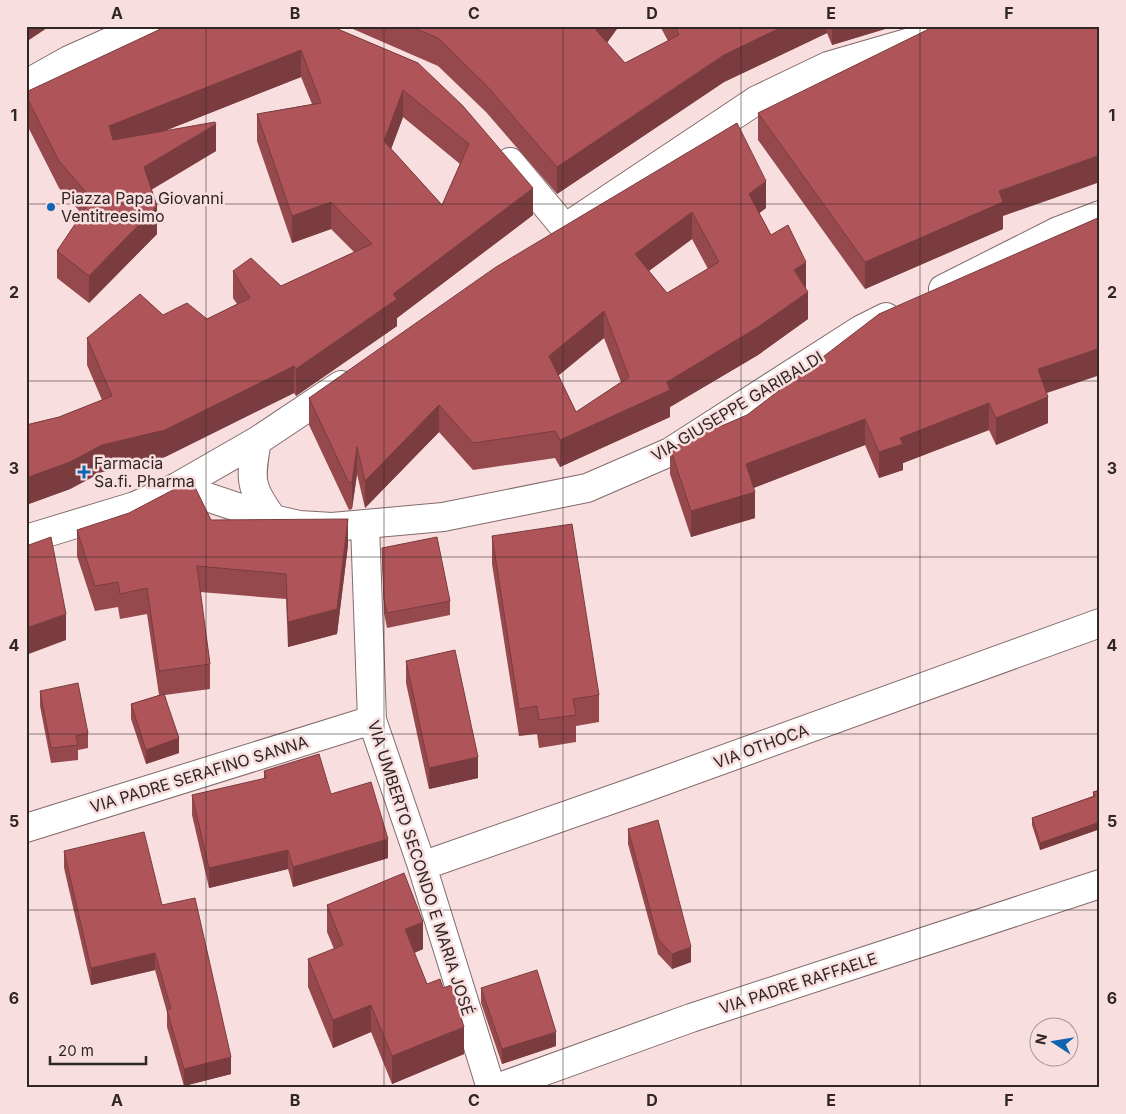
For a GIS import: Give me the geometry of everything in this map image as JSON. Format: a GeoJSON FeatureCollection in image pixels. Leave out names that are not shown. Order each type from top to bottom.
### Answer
{"type":"FeatureCollection","features":[{"type":"Feature","properties":{"kind":"street"},"geometry":{"type":"LineString","coordinates":[[26,84],[69,60],[145,26]]}},
{"type":"Feature","properties":{"kind":"street"},"geometry":{"type":"LineString","coordinates":[[543,243],[757,100],[828,66],[966,26]]}},
{"type":"Feature","properties":{"kind":"street"},"geometry":{"type":"LineString","coordinates":[[492,142],[565,228]]}},
{"type":"Feature","properties":{"kind":"street","name":"VIA GIUSEPPE GARIBALDI"},"geometry":{"type":"LineString","coordinates":[[177,487],[273,519],[299,525],[332,528],[442,517],[587,488],[670,452],[860,330],[1058,231],[1100,215]]}},
{"type":"Feature","properties":{"kind":"street"},"geometry":{"type":"LineString","coordinates":[[26,539],[136,506],[177,487],[257,441],[358,372]]}},
{"type":"Feature","properties":{"kind":"street"},"geometry":{"type":"LineString","coordinates":[[257,441],[251,474],[256,497],[273,519]]}},
{"type":"Feature","properties":{"kind":"street","name":"VIA UMBERTO SECONDO E MARIA JOSÉ"},"geometry":{"type":"LineString","coordinates":[[365,525],[372,720],[422,866],[491,1088]]}},
{"type":"Feature","properties":{"kind":"street","name":"VIA OTHOCA"},"geometry":{"type":"LineString","coordinates":[[422,866],[1100,623]]}},
{"type":"Feature","properties":{"kind":"street","name":"VIA PADRE SERAFINO SANNA"},"geometry":{"type":"LineString","coordinates":[[26,828],[372,720]]}},
{"type":"Feature","properties":{"kind":"street","name":"VIA PADRE RAFFAELE"},"geometry":{"type":"LineString","coordinates":[[497,1088],[692,1018],[1100,884]]}},
{"type":"Feature","properties":{"kind":"building"},"geometry":{"type":"Polygon","coordinates":[[[167,26],[334,26],[418,63],[463,106],[533,188],[393,294],[397,299],[296,369],[294,366],[165,430],[102,445],[70,462],[26,478],[26,425],[59,417],[112,396],[87,338],[140,294],[163,315],[187,303],[207,319],[250,298],[233,271],[251,258],[281,286],[372,244],[331,202],[292,216],[257,114],[321,103],[301,50],[109,126],[113,140],[215,122],[216,124],[144,167],[157,206],[89,276],[57,251],[92,199],[59,161],[26,96],[26,92],[167,26]],[[403,90],[384,141],[442,205],[469,144],[403,90]]]}},
{"type":"Feature","properties":{"kind":"building"},"geometry":{"type":"Polygon","coordinates":[[[409,26],[599,26],[596,30],[625,63],[679,35],[675,26],[784,26],[724,55],[557,167],[486,85],[438,38],[409,26]]]}},
{"type":"Feature","properties":{"kind":"building"},"geometry":{"type":"Polygon","coordinates":[[[935,26],[1100,26],[1100,155],[999,191],[1003,202],[865,262],[758,113],[935,26]]]}},
{"type":"Feature","properties":{"kind":"building"},"geometry":{"type":"Polygon","coordinates":[[[737,123],[766,181],[749,194],[771,235],[788,225],[806,262],[794,270],[808,292],[758,327],[667,382],[670,390],[560,440],[555,431],[473,443],[439,405],[365,481],[357,447],[352,482],[349,483],[309,398],[496,267],[737,123]],[[692,212],[635,254],[667,293],[719,262],[692,212]],[[604,311],[549,356],[576,412],[629,377],[604,311]]]}},
{"type":"Feature","properties":{"kind":"building"},"geometry":{"type":"Polygon","coordinates":[[[1100,217],[1100,348],[1038,369],[1048,397],[996,418],[989,403],[900,438],[903,444],[879,452],[865,419],[746,464],[755,492],[691,511],[670,448],[747,415],[879,314],[1100,217]]]}},
{"type":"Feature","properties":{"kind":"building"},"geometry":{"type":"Polygon","coordinates":[[[188,482],[193,483],[211,520],[348,519],[337,609],[288,622],[286,574],[197,566],[210,664],[159,671],[147,588],[120,594],[118,582],[95,586],[77,530],[129,513],[188,482]]]}},
{"type":"Feature","properties":{"kind":"building"},"geometry":{"type":"Polygon","coordinates":[[[572,524],[599,695],[573,699],[576,715],[539,720],[537,706],[519,709],[492,536],[572,524]]]}},
{"type":"Feature","properties":{"kind":"building"},"geometry":{"type":"Polygon","coordinates":[[[51,537],[66,614],[26,628],[26,546],[51,537]]]}},
{"type":"Feature","properties":{"kind":"building"},"geometry":{"type":"Polygon","coordinates":[[[437,537],[450,601],[387,613],[384,599],[382,548],[437,537]]]}},
{"type":"Feature","properties":{"kind":"building"},"geometry":{"type":"Polygon","coordinates":[[[455,650],[478,757],[429,768],[406,661],[455,650]]]}},
{"type":"Feature","properties":{"kind":"building"},"geometry":{"type":"Polygon","coordinates":[[[78,683],[88,733],[76,736],[78,745],[51,748],[40,691],[78,683]]]}},
{"type":"Feature","properties":{"kind":"building"},"geometry":{"type":"Polygon","coordinates":[[[164,694],[179,738],[146,750],[131,704],[164,694]]]}},
{"type":"Feature","properties":{"kind":"building"},"geometry":{"type":"Polygon","coordinates":[[[319,754],[331,794],[371,782],[388,839],[293,867],[288,850],[209,868],[192,795],[266,778],[264,771],[319,754]]]}},
{"type":"Feature","properties":{"kind":"building"},"geometry":{"type":"Polygon","coordinates":[[[1100,790],[1100,822],[1040,843],[1032,818],[1095,796],[1093,792],[1100,790]]]}},
{"type":"Feature","properties":{"kind":"building"},"geometry":{"type":"Polygon","coordinates":[[[658,820],[691,947],[672,954],[658,939],[628,829],[658,820]]]}},
{"type":"Feature","properties":{"kind":"building"},"geometry":{"type":"Polygon","coordinates":[[[144,832],[162,905],[195,898],[231,1057],[184,1069],[167,1010],[171,1009],[155,953],[91,968],[64,851],[144,832]]]}},
{"type":"Feature","properties":{"kind":"building"},"geometry":{"type":"Polygon","coordinates":[[[404,873],[423,922],[405,929],[427,984],[440,979],[443,988],[451,985],[464,1027],[392,1056],[371,1005],[333,1020],[308,959],[343,945],[327,905],[404,873]]]}},
{"type":"Feature","properties":{"kind":"building"},"geometry":{"type":"Polygon","coordinates":[[[537,970],[556,1032],[502,1049],[481,988],[537,970]]]}},
{"type":"Feature","properties":{"kind":"place","name":"Piazza Papa Giovanni Ventitreesimo"},"geometry":{"type":"Point","coordinates":[51,207]}},
{"type":"Feature","properties":{"kind":"place","name":"Farmacia Sa.fi. Pharma"},"geometry":{"type":"Point","coordinates":[84,472]}}]}
